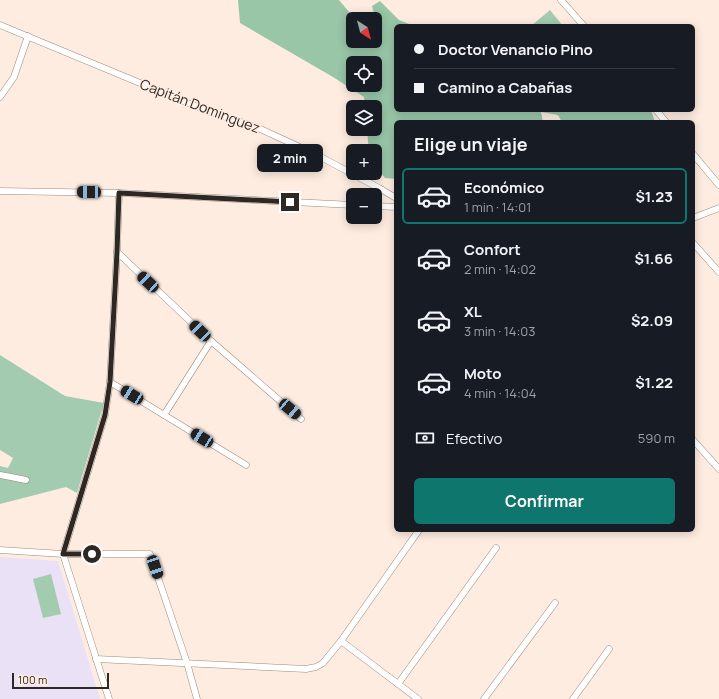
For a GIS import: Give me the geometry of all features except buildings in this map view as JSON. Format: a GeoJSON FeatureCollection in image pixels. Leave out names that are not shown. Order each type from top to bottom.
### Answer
{"type":"FeatureCollection","features":[{"type":"Feature","properties":{"kind":"street"},"geometry":{"type":"LineString","coordinates":[[561,0],[582,24]]}},
{"type":"Feature","properties":{"kind":"street","name":"Capitán Dominguez"},"geometry":{"type":"LineString","coordinates":[[0,25],[210,112],[256,127],[316,155],[394,197]]}},
{"type":"Feature","properties":{"kind":"street"},"geometry":{"type":"LineString","coordinates":[[0,97],[14,76],[28,36]]}},
{"type":"Feature","properties":{"kind":"street"},"geometry":{"type":"LineString","coordinates":[[658,112],[664,120]]}},
{"type":"Feature","properties":{"kind":"street"},"geometry":{"type":"LineString","coordinates":[[695,156],[719,184]]}},
{"type":"Feature","properties":{"kind":"street"},"geometry":{"type":"LineString","coordinates":[[0,191],[119,193],[346,205]]}},
{"type":"Feature","properties":{"kind":"street"},"geometry":{"type":"LineString","coordinates":[[109,699],[63,554],[105,415],[110,382],[119,193]]}},
{"type":"Feature","properties":{"kind":"street"},"geometry":{"type":"LineString","coordinates":[[382,206],[394,207]]}},
{"type":"Feature","properties":{"kind":"street"},"geometry":{"type":"LineString","coordinates":[[695,217],[719,208]]}},
{"type":"Feature","properties":{"kind":"street"},"geometry":{"type":"LineString","coordinates":[[695,245],[719,272]]}},
{"type":"Feature","properties":{"kind":"street"},"geometry":{"type":"LineString","coordinates":[[117,252],[211,341],[302,419]]}},
{"type":"Feature","properties":{"kind":"street"},"geometry":{"type":"LineString","coordinates":[[164,415],[211,341]]}},
{"type":"Feature","properties":{"kind":"street"},"geometry":{"type":"LineString","coordinates":[[110,382],[246,465]]}},
{"type":"Feature","properties":{"kind":"street"},"geometry":{"type":"LineString","coordinates":[[695,442],[719,469]]}},
{"type":"Feature","properties":{"kind":"street"},"geometry":{"type":"LineString","coordinates":[[0,475],[26,480]]}},
{"type":"Feature","properties":{"kind":"street"},"geometry":{"type":"LineString","coordinates":[[96,659],[306,669],[316,667],[323,663],[341,641],[418,532]]}},
{"type":"Feature","properties":{"kind":"street"},"geometry":{"type":"LineString","coordinates":[[398,684],[496,548]]}},
{"type":"Feature","properties":{"kind":"street"},"geometry":{"type":"LineString","coordinates":[[0,550],[63,554],[150,554],[188,663],[197,699]]}},
{"type":"Feature","properties":{"kind":"street"},"geometry":{"type":"LineString","coordinates":[[484,699],[555,603]]}},
{"type":"Feature","properties":{"kind":"street"},"geometry":{"type":"LineString","coordinates":[[341,641],[418,699]]}},
{"type":"Feature","properties":{"kind":"street"},"geometry":{"type":"LineString","coordinates":[[573,699],[609,650]]}},
{"type":"Feature","properties":{"kind":"shaded area"},"geometry":{"type":"Polygon","coordinates":[[[0,557],[58,561],[100,699],[0,699],[0,557]]]}},
{"type":"Feature","properties":{"kind":"green space"},"geometry":{"type":"Polygon","coordinates":[[[238,0],[339,0],[349,12],[346,12],[346,48],[382,48],[382,12],[374,12],[372,6],[380,1],[399,20],[409,24],[394,24],[394,112],[541,112],[543,120],[394,120],[394,179],[385,178],[382,174],[382,144],[368,144],[368,136],[382,136],[382,100],[364,100],[364,97],[356,92],[382,92],[382,56],[346,56],[346,85],[240,23],[238,0]]]}},
{"type":"Feature","properties":{"kind":"green space"},"geometry":{"type":"Polygon","coordinates":[[[550,10],[561,24],[533,24],[550,10]]]}},
{"type":"Feature","properties":{"kind":"green space"},"geometry":{"type":"Polygon","coordinates":[[[541,112],[652,112],[654,120],[561,120],[558,115],[541,112]]]}},
{"type":"Feature","properties":{"kind":"green space"},"geometry":{"type":"Polygon","coordinates":[[[0,355],[65,396],[104,403],[77,493],[66,487],[0,504],[0,466],[8,468],[13,458],[0,450],[0,355]]]}},
{"type":"Feature","properties":{"kind":"green space"},"geometry":{"type":"Polygon","coordinates":[[[51,574],[61,614],[43,618],[33,579],[51,574]]]}},
{"type":"Feature","properties":{"kind":"route"},"geometry":{"type":"LineString","coordinates":[[92,554],[63,554],[105,415],[110,382],[119,193],[290,202]]}}]}
